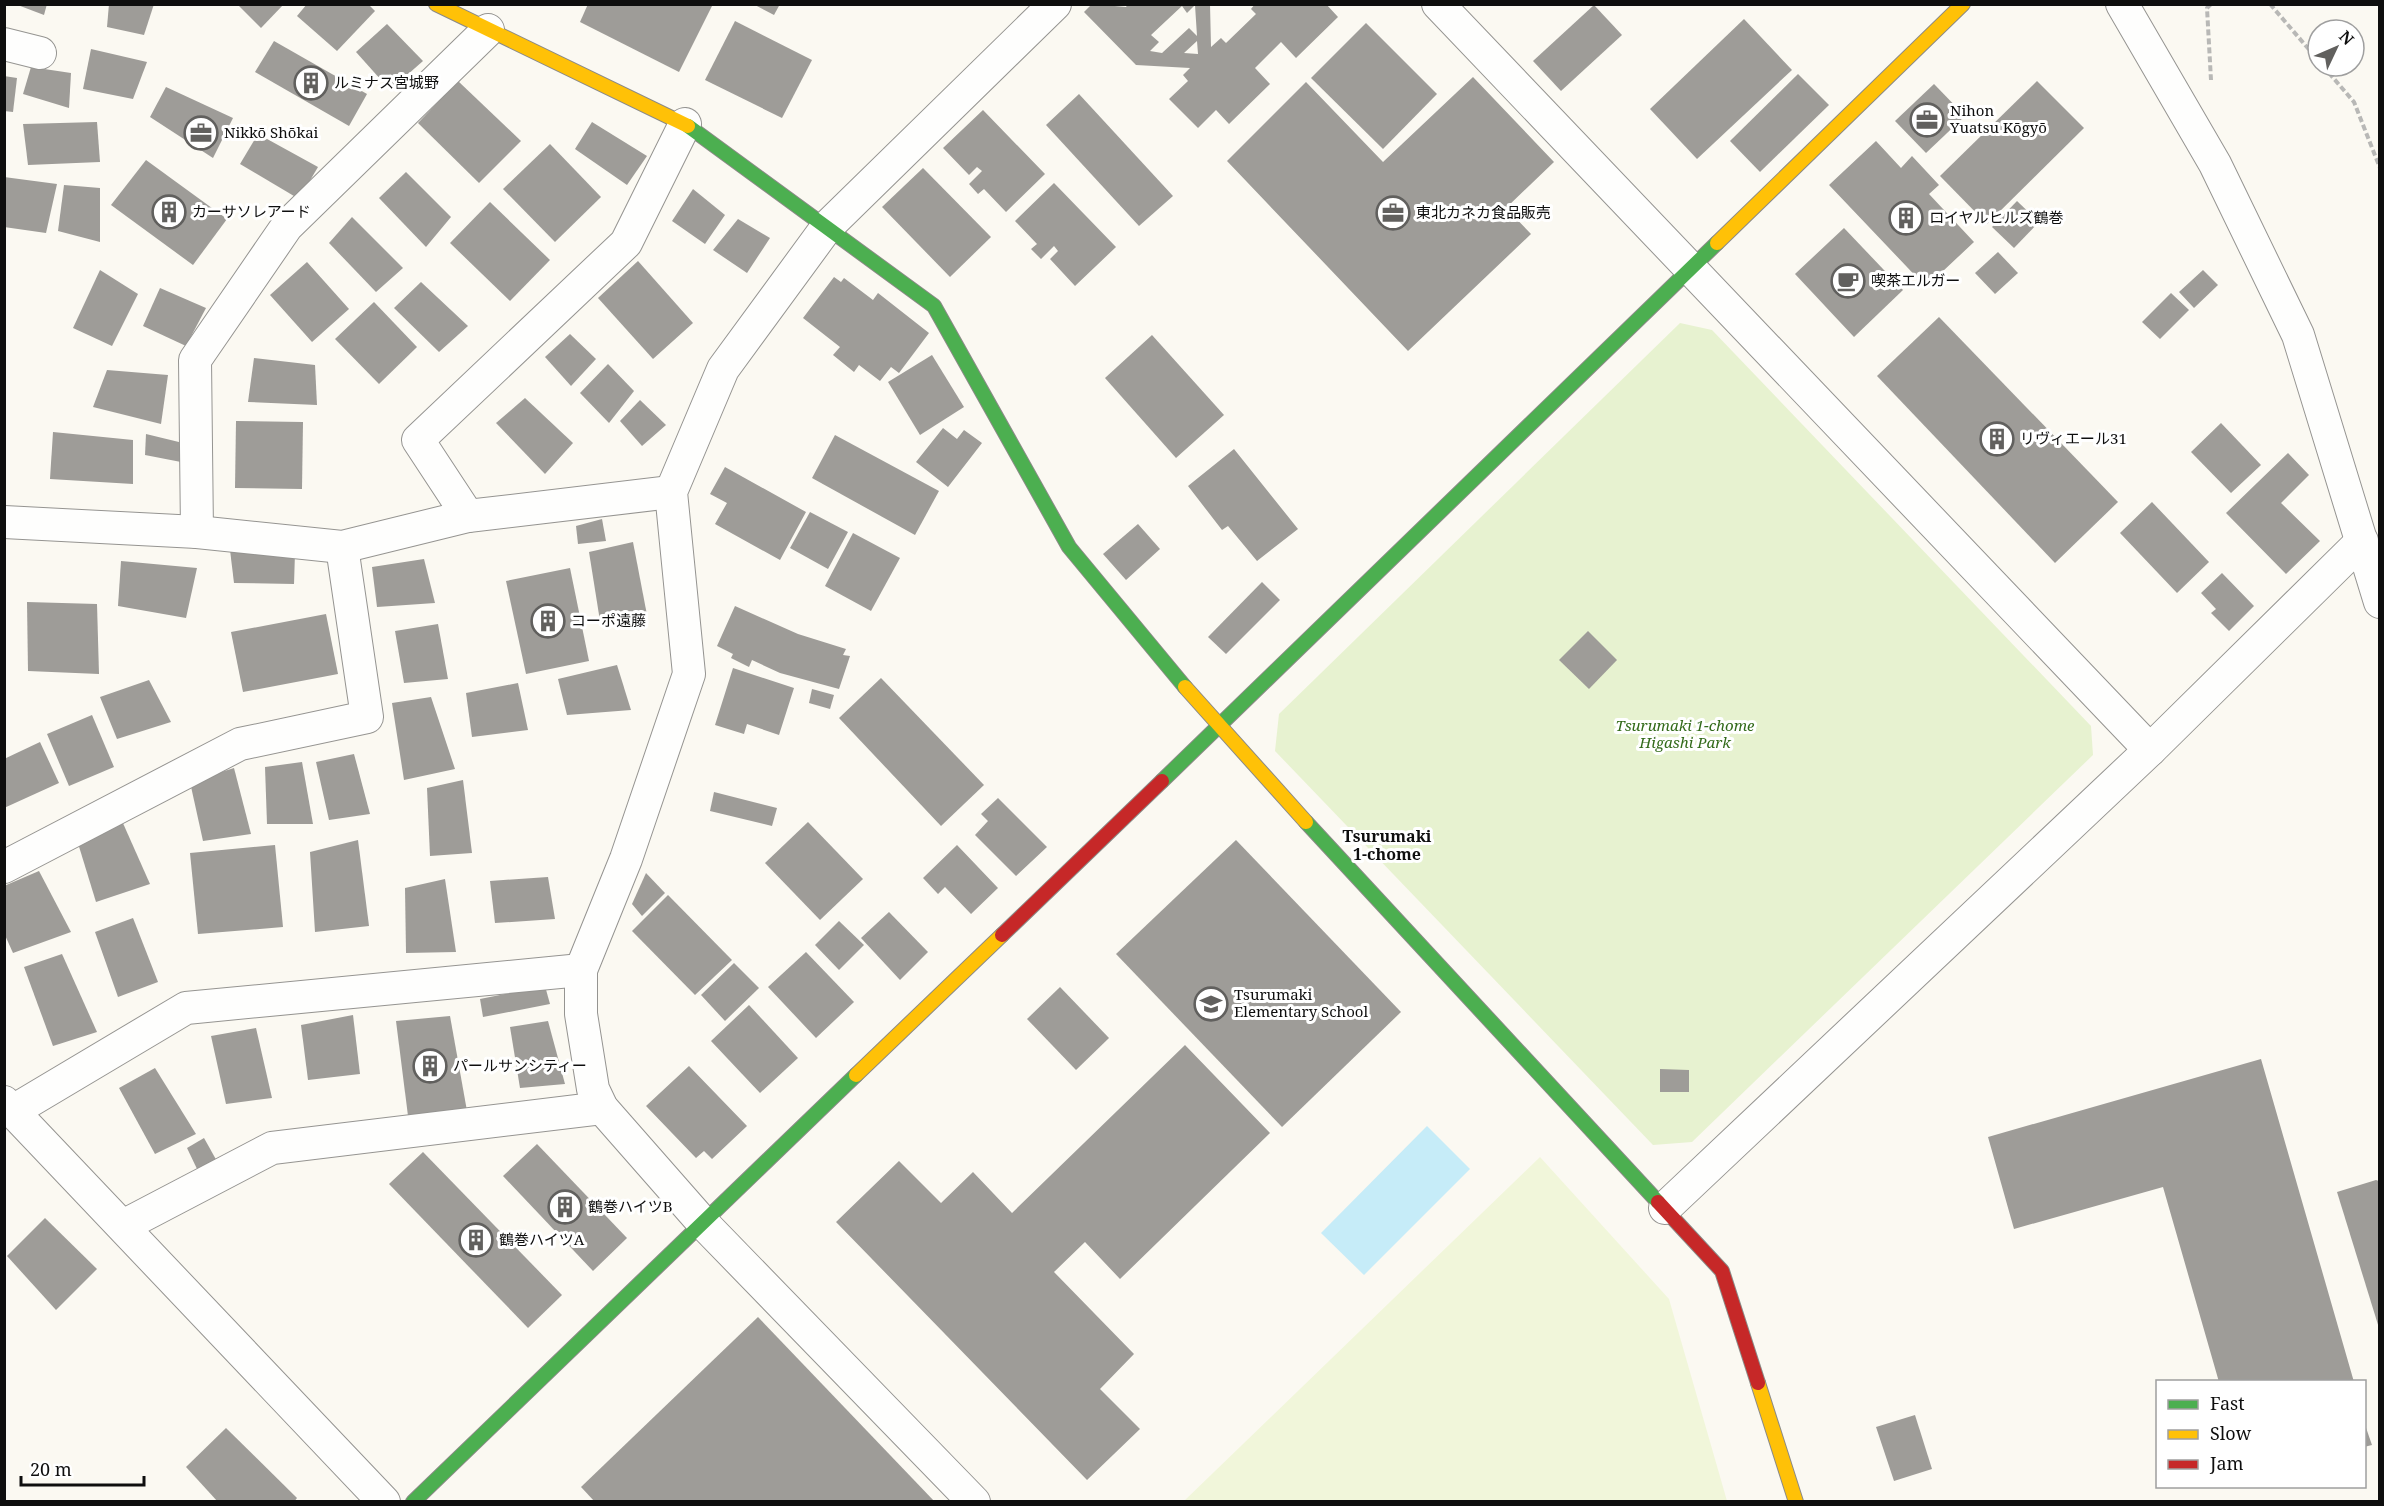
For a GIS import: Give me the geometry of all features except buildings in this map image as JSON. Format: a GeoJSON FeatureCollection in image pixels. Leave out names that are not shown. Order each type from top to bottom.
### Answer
{"type":"FeatureCollection","features":[{"type":"Feature","properties":{"kind":"street"},"geometry":{"type":"LineString","coordinates":[[436,4],[685,124],[934,306],[1069,547],[1218,728],[1722,1271],[1796,1502]]}},
{"type":"Feature","properties":{"kind":"street"},"geometry":{"type":"LineString","coordinates":[[974,1502],[703,1223],[602,1108],[593,1089],[581,1014],[581,970],[626,860],[689,674],[671,492],[723,369],[827,227],[1054,4]]}},
{"type":"Feature","properties":{"kind":"street"},"geometry":{"type":"LineString","coordinates":[[1438,4],[2150,750]]}},
{"type":"Feature","properties":{"kind":"street"},"geometry":{"type":"LineString","coordinates":[[413,1502],[1218,728],[1963,4]]}},
{"type":"Feature","properties":{"kind":"street"},"geometry":{"type":"LineString","coordinates":[[2122,4],[2215,164],[2298,334],[2379,602]]}},
{"type":"Feature","properties":{"kind":"street"},"geometry":{"type":"LineString","coordinates":[[197,532],[195,360],[287,226],[488,30]]}},
{"type":"Feature","properties":{"kind":"street"},"geometry":{"type":"LineString","coordinates":[[4,44],[40,53]]}},
{"type":"Feature","properties":{"kind":"street"},"geometry":{"type":"LineString","coordinates":[[468,516],[418,440],[626,243],[685,124]]}},
{"type":"Feature","properties":{"kind":"street"},"geometry":{"type":"LineString","coordinates":[[4,522],[197,532],[342,547],[468,516],[671,492]]}},
{"type":"Feature","properties":{"kind":"street"},"geometry":{"type":"LineString","coordinates":[[1665,1208],[2150,750],[2362,541]]}},
{"type":"Feature","properties":{"kind":"street"},"geometry":{"type":"LineString","coordinates":[[4,867],[240,744],[367,717],[342,547]]}},
{"type":"Feature","properties":{"kind":"street"},"geometry":{"type":"LineString","coordinates":[[384,1502],[9,1107],[186,1008],[581,970]]}},
{"type":"Feature","properties":{"kind":"street"},"geometry":{"type":"LineString","coordinates":[[123,1226],[272,1148],[602,1108]]}},
{"type":"Feature","properties":{"kind":"path"},"geometry":{"type":"LineString","coordinates":[[2270,4],[2306,46]]}},
{"type":"Feature","properties":{"kind":"path"},"geometry":{"type":"LineString","coordinates":[[2333,78],[2354,102],[2379,168]]}},
{"type":"Feature","properties":{"kind":"green space","name":"Tsurumaki 1-chome Higashi Park"},"geometry":{"type":"Polygon","coordinates":[[[1680,323],[1712,330],[2091,726],[2093,755],[1692,1142],[1653,1145],[1275,751],[1279,714],[1680,323]]]}},
{"type":"Feature","properties":{"kind":"green space"},"geometry":{"type":"Polygon","coordinates":[[[1540,1157],[1669,1299],[1727,1501],[1184,1501],[1540,1157]]]}},
{"type":"Feature","properties":{"kind":"water"},"geometry":{"type":"Polygon","coordinates":[[[1427,1126],[1470,1169],[1364,1275],[1321,1233],[1427,1126]]]}},
{"type":"Feature","properties":{"kind":"traffic: fast"},"geometry":{"type":"LineString","coordinates":[[688,126],[934,306],[1069,547],[1185,687]]}},
{"type":"Feature","properties":{"kind":"traffic: fast"},"geometry":{"type":"LineString","coordinates":[[1162,781],[1717,243]]}},
{"type":"Feature","properties":{"kind":"traffic: fast"},"geometry":{"type":"LineString","coordinates":[[1306,822],[1658,1202]]}},
{"type":"Feature","properties":{"kind":"traffic: fast"},"geometry":{"type":"LineString","coordinates":[[413,1502],[856,1075]]}},
{"type":"Feature","properties":{"kind":"traffic: slow"},"geometry":{"type":"LineString","coordinates":[[436,4],[688,126]]}},
{"type":"Feature","properties":{"kind":"traffic: slow"},"geometry":{"type":"LineString","coordinates":[[1717,243],[1963,4]]}},
{"type":"Feature","properties":{"kind":"traffic: slow"},"geometry":{"type":"LineString","coordinates":[[1185,687],[1306,822]]}},
{"type":"Feature","properties":{"kind":"traffic: slow"},"geometry":{"type":"LineString","coordinates":[[856,1075],[1002,935]]}},
{"type":"Feature","properties":{"kind":"traffic: slow"},"geometry":{"type":"LineString","coordinates":[[1758,1383],[1796,1502]]}},
{"type":"Feature","properties":{"kind":"traffic: jam"},"geometry":{"type":"LineString","coordinates":[[1002,935],[1162,781]]}},
{"type":"Feature","properties":{"kind":"traffic: jam"},"geometry":{"type":"LineString","coordinates":[[1658,1202],[1722,1271],[1758,1383]]}},
{"type":"Feature","properties":{"kind":"place","name":"ルミナス宮城野"},"geometry":{"type":"Point","coordinates":[311,83]}},
{"type":"Feature","properties":{"kind":"place","name":"Nihon Yuatsu Kōgyō"},"geometry":{"type":"Point","coordinates":[1927,120]}},
{"type":"Feature","properties":{"kind":"place","name":"Nikkō Shōkai"},"geometry":{"type":"Point","coordinates":[201,133]}},
{"type":"Feature","properties":{"kind":"place","name":"カーサソレアード"},"geometry":{"type":"Point","coordinates":[169,212]}},
{"type":"Feature","properties":{"kind":"place","name":"東北カネカ食品販売"},"geometry":{"type":"Point","coordinates":[1393,213]}},
{"type":"Feature","properties":{"kind":"place","name":"ロイヤルヒルズ鶴巻"},"geometry":{"type":"Point","coordinates":[1906,218]}},
{"type":"Feature","properties":{"kind":"place","name":"喫茶エルガー"},"geometry":{"type":"Point","coordinates":[1848,281]}},
{"type":"Feature","properties":{"kind":"place","name":"リヴィエール31"},"geometry":{"type":"Point","coordinates":[1997,439]}},
{"type":"Feature","properties":{"kind":"place","name":"コーポ遠藤"},"geometry":{"type":"Point","coordinates":[548,621]}},
{"type":"Feature","properties":{"kind":"place","name":"Tsurumaki Elementary School"},"geometry":{"type":"Point","coordinates":[1211,1004]}},
{"type":"Feature","properties":{"kind":"place","name":"パールサンシティー"},"geometry":{"type":"Point","coordinates":[430,1066]}},
{"type":"Feature","properties":{"kind":"place","name":"鶴巻ハイツB"},"geometry":{"type":"Point","coordinates":[565,1207]}},
{"type":"Feature","properties":{"kind":"place","name":"鶴巻ハイツA"},"geometry":{"type":"Point","coordinates":[476,1240]}},
{"type":"Feature","properties":{"kind":"district","name":"Tsurumaki 1-chome"},"geometry":{"type":"Point","coordinates":[1387,845]}}]}
